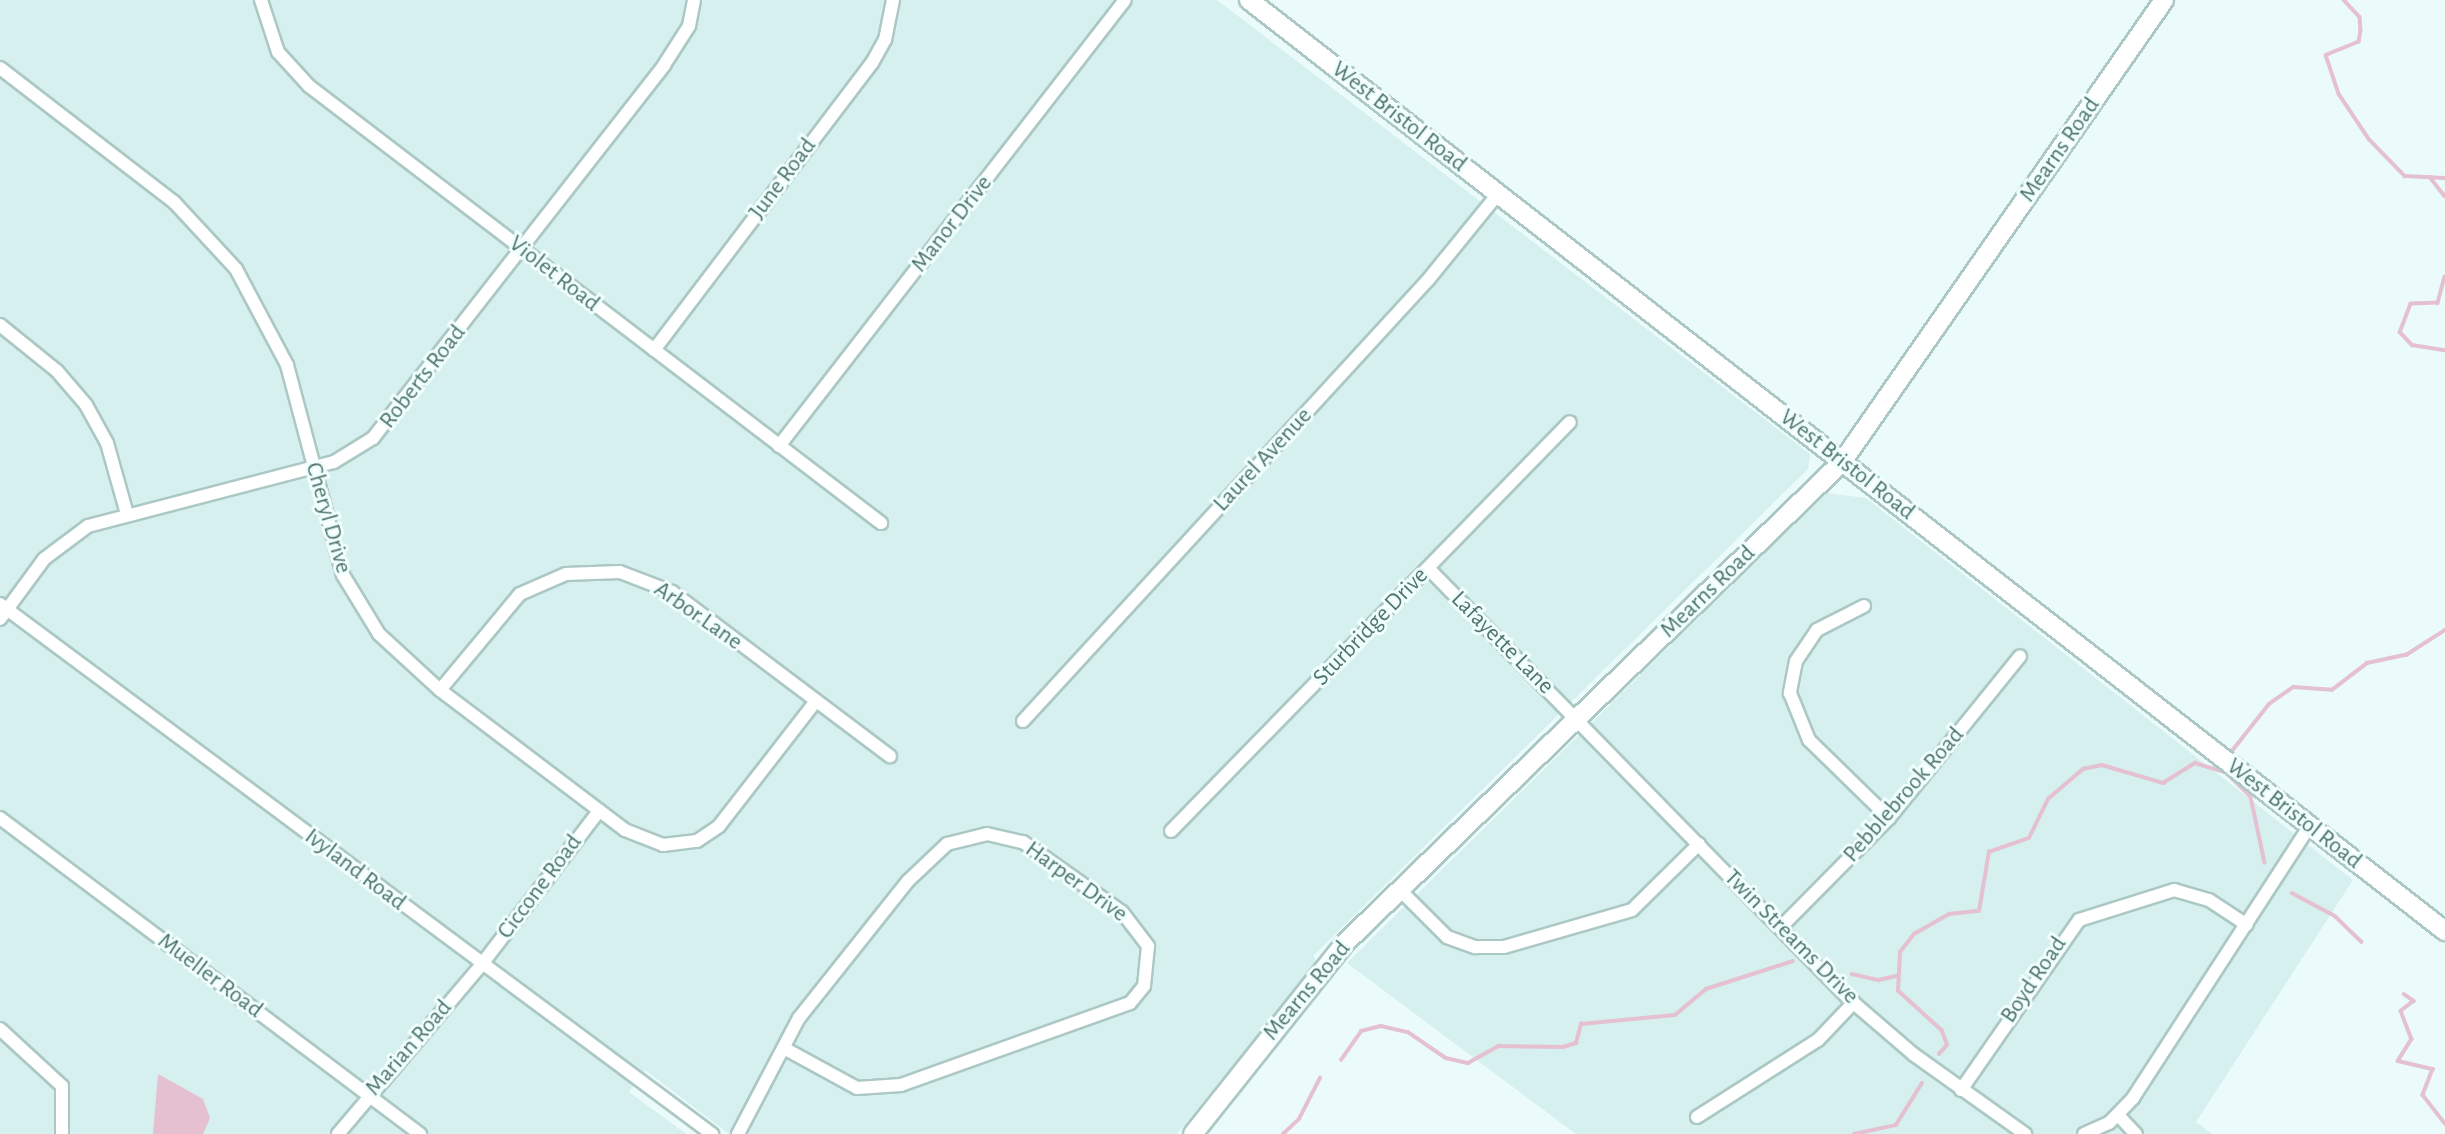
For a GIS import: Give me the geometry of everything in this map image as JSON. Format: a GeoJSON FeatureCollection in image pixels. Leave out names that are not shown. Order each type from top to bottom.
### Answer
{"type":"FeatureCollection","features":[{"type":"Feature","properties":{"kind":"main road","name":"West Bristol Road"},"geometry":{"type":"LineString","coordinates":[[1249,0],[2445,931]]}},
{"type":"Feature","properties":{"kind":"main road","name":"Mearns Road"},"geometry":{"type":"LineString","coordinates":[[1193,1134],[1332,958],[1399,889],[1842,462],[2151,9],[2164,0]]}},
{"type":"Feature","properties":{"kind":"street","name":"Violet Road"},"geometry":{"type":"LineString","coordinates":[[261,0],[278,52],[301,79],[881,523]]}},
{"type":"Feature","properties":{"kind":"street","name":"Roberts Road"},"geometry":{"type":"LineString","coordinates":[[2,611],[54,549],[88,526],[127,513],[313,468],[348,456],[388,424],[670,56],[689,26],[694,0]]}},
{"type":"Feature","properties":{"kind":"street","name":"June Road"},"geometry":{"type":"LineString","coordinates":[[654,350],[872,64],[885,40],[893,0]]}},
{"type":"Feature","properties":{"kind":"street","name":"Manor Drive"},"geometry":{"type":"LineString","coordinates":[[779,446],[1125,0]]}},
{"type":"Feature","properties":{"kind":"street","name":"Cheryl Drive"},"geometry":{"type":"LineString","coordinates":[[0,68],[154,185],[221,249],[279,345],[350,590],[398,655],[440,691],[599,811],[653,843],[680,844],[707,835],[816,701]]}},
{"type":"Feature","properties":{"kind":"street","name":"Laurel Avenue"},"geometry":{"type":"LineString","coordinates":[[1023,721],[1428,280],[1497,194]]}},
{"type":"Feature","properties":{"kind":"street"},"geometry":{"type":"LineString","coordinates":[[0,325],[57,371],[86,405],[107,443],[127,513]]}},
{"type":"Feature","properties":{"kind":"street","name":"Sturbridge Drive"},"geometry":{"type":"LineString","coordinates":[[1171,831],[1570,422]]}},
{"type":"Feature","properties":{"kind":"street","name":"Lafayette Lane"},"geometry":{"type":"LineString","coordinates":[[1428,568],[1575,718]]}},
{"type":"Feature","properties":{"kind":"street","name":"Arbor Lane"},"geometry":{"type":"LineString","coordinates":[[440,691],[520,594],[566,574],[602,571],[637,576],[672,593],[890,756]]}},
{"type":"Feature","properties":{"kind":"street"},"geometry":{"type":"LineString","coordinates":[[1864,606],[1816,630],[1796,661],[1790,693],[1809,740],[1889,818]]}},
{"type":"Feature","properties":{"kind":"street","name":"Ivyland Road"},"geometry":{"type":"LineString","coordinates":[[2,611],[712,1134]]}},
{"type":"Feature","properties":{"kind":"street","name":"Pebblebrook Road"},"geometry":{"type":"LineString","coordinates":[[1781,927],[1889,818],[2020,656]]}},
{"type":"Feature","properties":{"kind":"street","name":"Twin Streams Drive"},"geometry":{"type":"LineString","coordinates":[[1575,718],[1854,1002],[1961,1090],[2025,1134]]}},
{"type":"Feature","properties":{"kind":"street","name":"Ciccone Road"},"geometry":{"type":"LineString","coordinates":[[482,964],[599,811]]}},
{"type":"Feature","properties":{"kind":"street","name":"Mueller Road"},"geometry":{"type":"LineString","coordinates":[[0,818],[420,1134]]}},
{"type":"Feature","properties":{"kind":"street"},"geometry":{"type":"LineString","coordinates":[[2084,1134],[2119,1116],[2309,827]]}},
{"type":"Feature","properties":{"kind":"street","name":"Harper Drive"},"geometry":{"type":"LineString","coordinates":[[738,1134],[784,1048],[805,1010],[931,855],[968,836],[1023,842],[1122,912],[1148,946],[1148,975],[1130,1003],[901,1085],[856,1088],[784,1048]]}},
{"type":"Feature","properties":{"kind":"street"},"geometry":{"type":"LineString","coordinates":[[1399,889],[1447,937],[1475,947],[1504,947],[1632,910],[1699,844]]}},
{"type":"Feature","properties":{"kind":"street","name":"Boyd Road"},"geometry":{"type":"LineString","coordinates":[[1961,1090],[2078,920],[2174,890],[2209,900],[2247,925]]}},
{"type":"Feature","properties":{"kind":"street","name":"Marian Road"},"geometry":{"type":"LineString","coordinates":[[338,1134],[368,1095],[482,964]]}},
{"type":"Feature","properties":{"kind":"street"},"geometry":{"type":"LineString","coordinates":[[1697,1117],[1818,1040],[1854,1002]]}},
{"type":"Feature","properties":{"kind":"street"},"geometry":{"type":"LineString","coordinates":[[0,1029],[62,1086],[62,1134]]}},
{"type":"Feature","properties":{"kind":"street"},"geometry":{"type":"LineString","coordinates":[[2119,1116],[2136,1134]]}},
{"type":"Feature","properties":{"kind":"shaded area"},"geometry":{"type":"Polygon","coordinates":[[[0,0],[1217,0],[1810,454],[1808,469],[1313,956],[1317,962],[1177,1134],[729,1134],[645,1070],[629,1092],[686,1134],[0,1134],[0,0]]]}},
{"type":"Feature","properties":{"kind":"shaded area"},"geometry":{"type":"Polygon","coordinates":[[[1825,493],[1866,498],[2353,880],[2196,1122],[2212,1134],[1576,1134],[1347,963],[1825,493]]]}},
{"type":"Feature","properties":{"kind":"shaded area"},"geometry":{"type":"Polygon","coordinates":[[[158,1074],[203,1099],[210,1118],[203,1134],[153,1134],[158,1074]]]}},
{"type":"Feature","properties":{"kind":"waterway"},"geometry":{"type":"LineString","coordinates":[[2344,0],[2360,17],[2361,30],[2359,42],[2326,55],[2339,94],[2369,139],[2405,176],[2445,178]]}},
{"type":"Feature","properties":{"kind":"waterway"},"geometry":{"type":"LineString","coordinates":[[2430,177],[2445,196]]}},
{"type":"Feature","properties":{"kind":"waterway"},"geometry":{"type":"LineString","coordinates":[[2445,277],[2438,303],[2411,304],[2400,332],[2412,345],[2445,350]]}},
{"type":"Feature","properties":{"kind":"waterway"},"geometry":{"type":"LineString","coordinates":[[2228,756],[2269,704],[2293,687],[2332,690],[2367,663],[2406,655],[2445,630]]}},
{"type":"Feature","properties":{"kind":"waterway"},"geometry":{"type":"LineString","coordinates":[[1939,1054],[1947,1045],[1942,1031],[1898,991],[1900,952],[1914,934],[1949,914],[1979,911],[1989,852],[2029,838],[2048,799],[2083,769],[2102,765],[2163,783],[2195,763],[2224,772]]}},
{"type":"Feature","properties":{"kind":"waterway"},"geometry":{"type":"LineString","coordinates":[[2224,770],[2251,797],[2265,863]]}},
{"type":"Feature","properties":{"kind":"waterway"},"geometry":{"type":"LineString","coordinates":[[2292,893],[2335,916],[2362,942]]}},
{"type":"Feature","properties":{"kind":"waterway"},"geometry":{"type":"LineString","coordinates":[[1341,1060],[1361,1031],[1381,1026],[1408,1032],[1446,1058],[1468,1063],[1499,1046],[1563,1047],[1576,1043],[1581,1024],[1675,1015],[1706,989],[1793,961]]}},
{"type":"Feature","properties":{"kind":"waterway"},"geometry":{"type":"LineString","coordinates":[[1852,974],[1879,980],[1896,976]]}},
{"type":"Feature","properties":{"kind":"waterway"},"geometry":{"type":"LineString","coordinates":[[2404,994],[2414,1001],[2401,1011],[2412,1039],[2398,1061],[2433,1069],[2423,1095],[2445,1123]]}},
{"type":"Feature","properties":{"kind":"waterway"},"geometry":{"type":"LineString","coordinates":[[1283,1134],[1299,1119],[1320,1078]]}},
{"type":"Feature","properties":{"kind":"waterway"},"geometry":{"type":"LineString","coordinates":[[1854,1134],[1896,1125],[1922,1083]]}}]}
